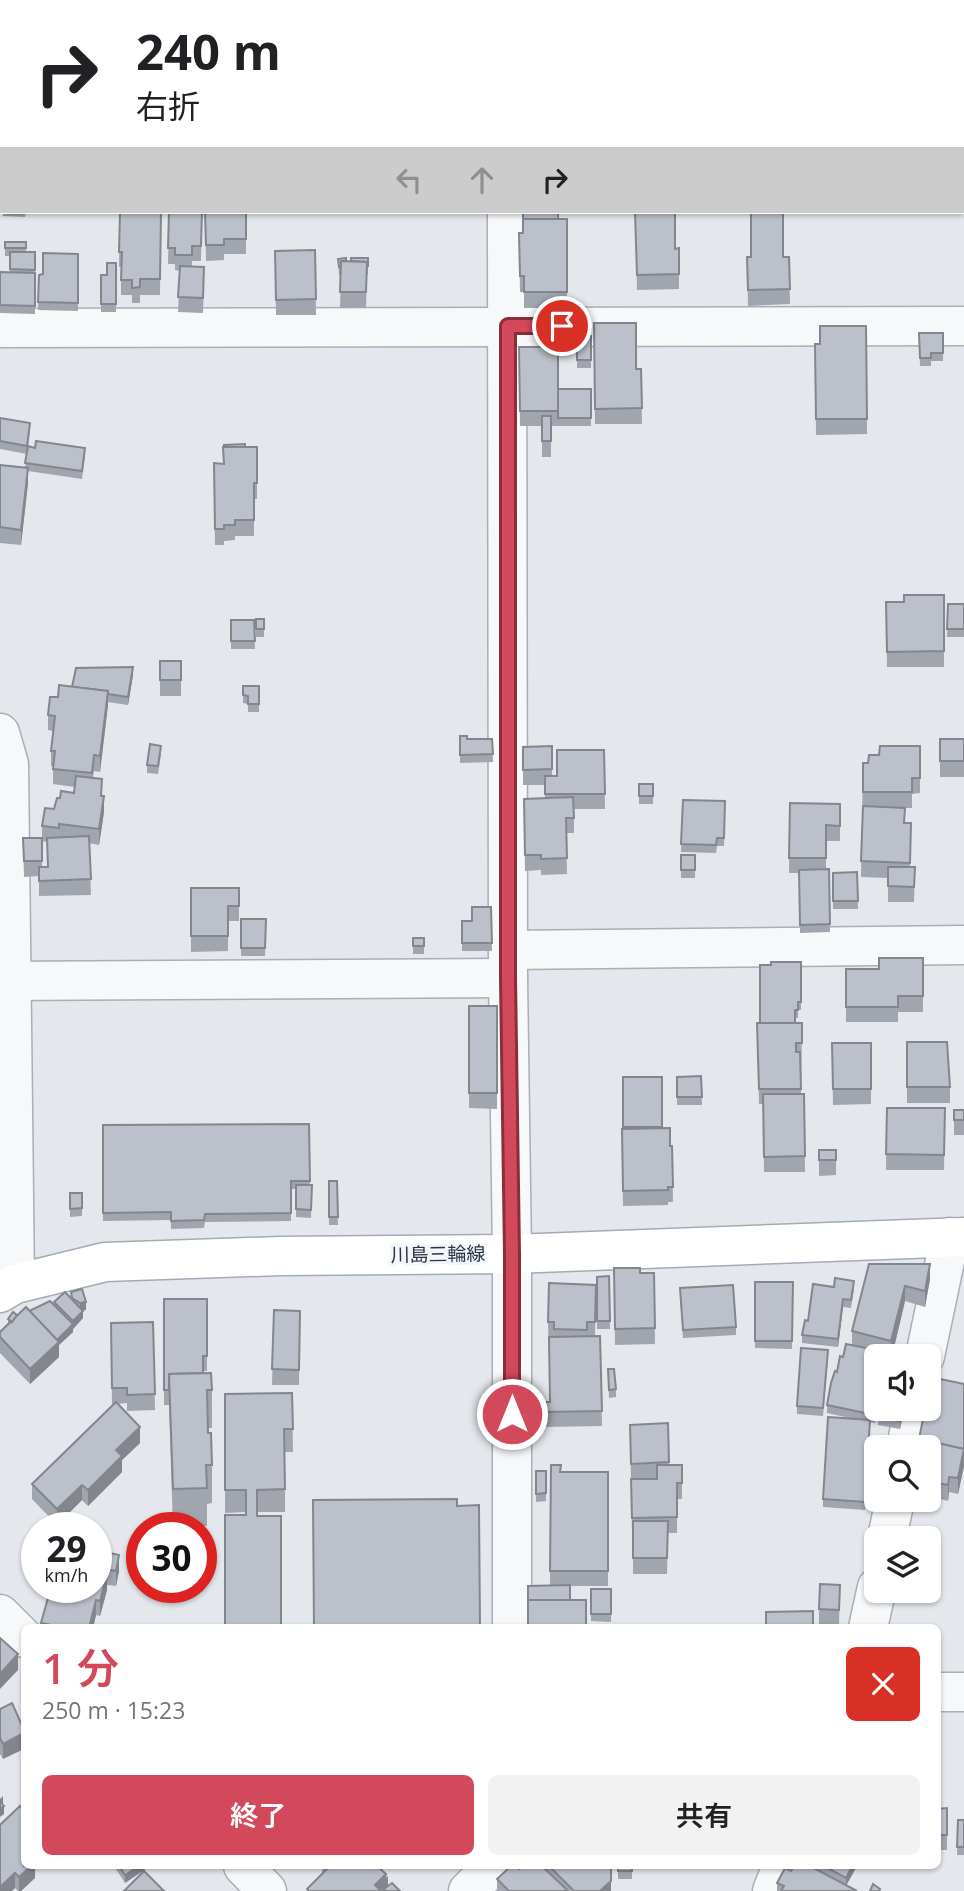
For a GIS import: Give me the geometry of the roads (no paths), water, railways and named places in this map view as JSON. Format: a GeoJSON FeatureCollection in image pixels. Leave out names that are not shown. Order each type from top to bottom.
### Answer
{"type":"FeatureCollection","features":[{"type":"Feature","properties":{"kind":"main road","name":"川島三輪線"},"geometry":{"type":"LineString","coordinates":[[8,1276],[105,1262],[281,1256],[512,1254],[957,1237]]}},
{"type":"Feature","properties":{"kind":"street"},"geometry":{"type":"LineString","coordinates":[[507,214],[512,1624]]}},
{"type":"Feature","properties":{"kind":"street"},"geometry":{"type":"LineString","coordinates":[[0,328],[964,326]]}},
{"type":"Feature","properties":{"kind":"street"},"geometry":{"type":"LineString","coordinates":[[0,733],[9,764],[6,981],[8,1276]]}},
{"type":"Feature","properties":{"kind":"street"},"geometry":{"type":"LineString","coordinates":[[6,981],[964,945]]}},
{"type":"Feature","properties":{"kind":"street"},"geometry":{"type":"LineString","coordinates":[[928,1344],[957,1237]]}},
{"type":"Feature","properties":{"kind":"street"},"geometry":{"type":"LineString","coordinates":[[869,1624],[873,1603]]}},
{"type":"Feature","properties":{"kind":"street"},"geometry":{"type":"LineString","coordinates":[[0,1614],[21,1635]]}},
{"type":"Feature","properties":{"kind":"street"},"geometry":{"type":"LineString","coordinates":[[941,1692],[964,1692]]}},
{"type":"Feature","properties":{"kind":"street"},"geometry":{"type":"LineString","coordinates":[[246,1869],[267,1891]]}},
{"type":"Feature","properties":{"kind":"street"},"geometry":{"type":"LineString","coordinates":[[467,1891],[490,1869]]}},
{"type":"Feature","properties":{"kind":"street"},"geometry":{"type":"LineString","coordinates":[[772,1891],[781,1869]]}}]}
